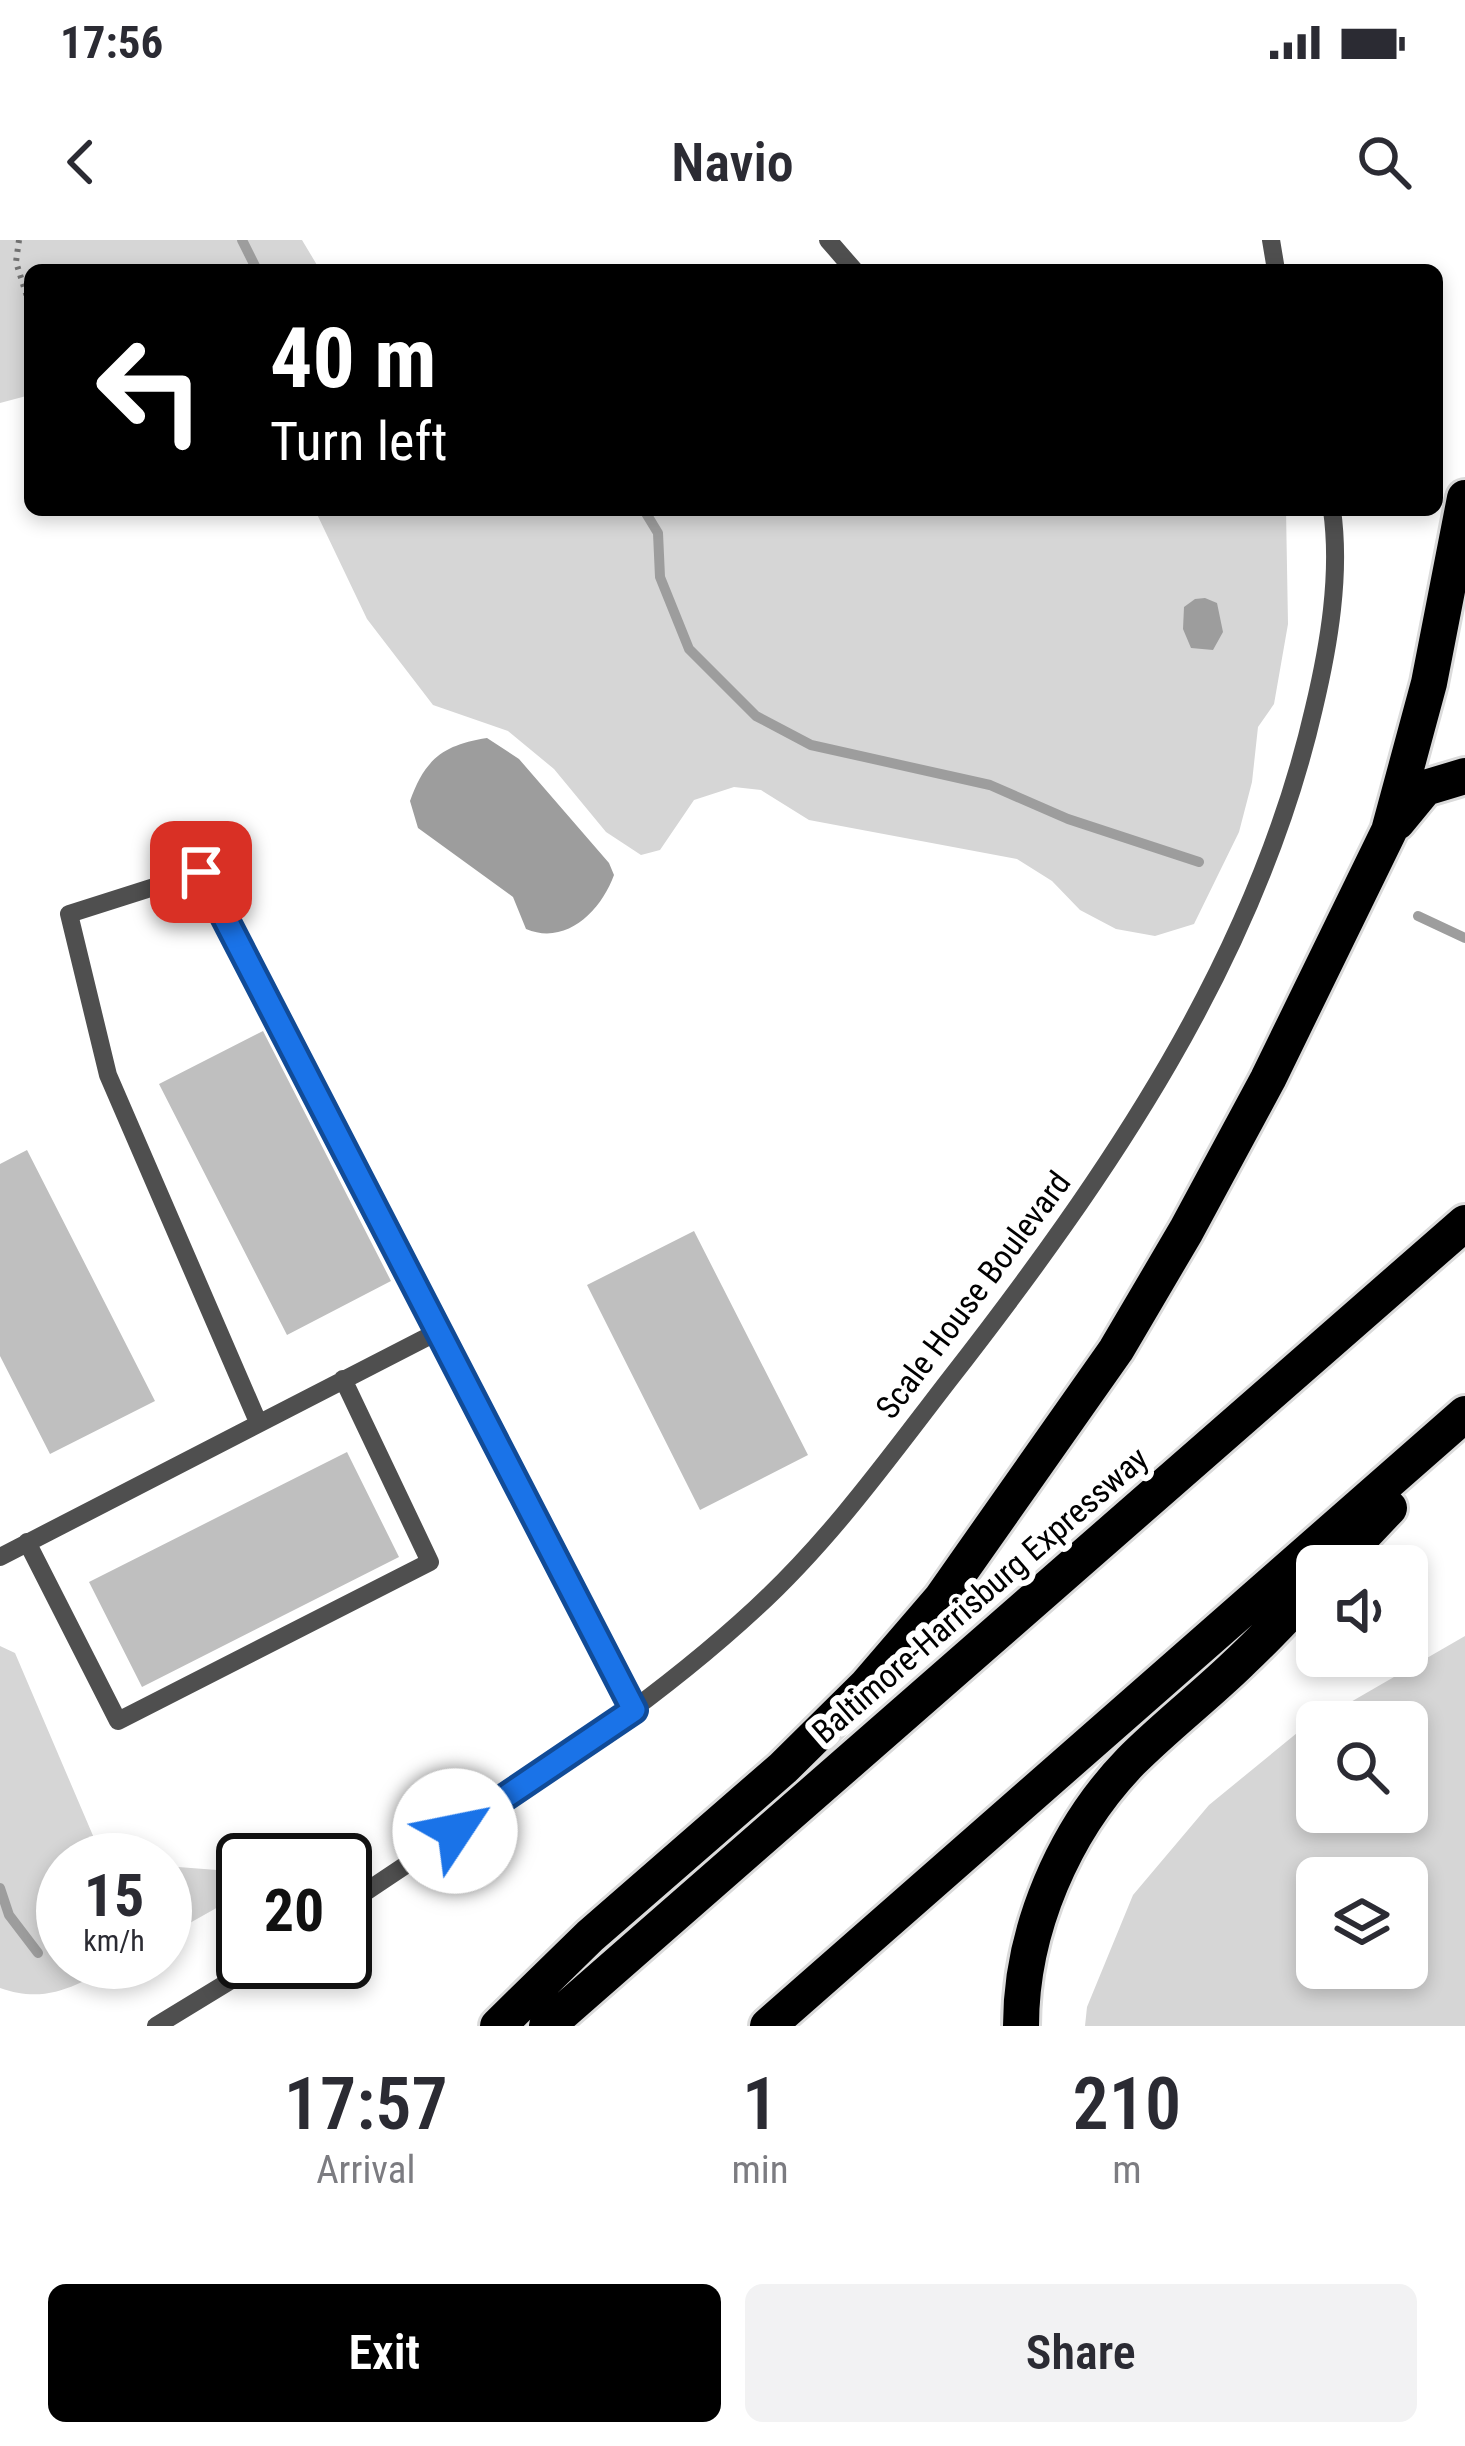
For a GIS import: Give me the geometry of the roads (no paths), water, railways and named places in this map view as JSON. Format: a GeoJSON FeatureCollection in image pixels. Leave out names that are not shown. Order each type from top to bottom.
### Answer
{"type":"FeatureCollection","features":[{"type":"Feature","properties":{"kind":"highway"},"geometry":{"type":"LineString","coordinates":[[498,2026],[590,1936],[783,1768],[867,1684],[941,1599],[1116,1350],[1268,1078],[1390,831],[1429,683],[1465,498]]}},
{"type":"Feature","properties":{"kind":"highway"},"geometry":{"type":"LineString","coordinates":[[1390,831],[1425,788],[1465,776]]}},
{"type":"Feature","properties":{"kind":"highway","name":"Baltimore-Harrisburg Expressway"},"geometry":{"type":"LineString","coordinates":[[547,2026],[1465,1223]]}},
{"type":"Feature","properties":{"kind":"highway"},"geometry":{"type":"LineString","coordinates":[[768,2026],[1465,1414]]}},
{"type":"Feature","properties":{"kind":"highway"},"geometry":{"type":"LineString","coordinates":[[1354,1545],[1465,1430]]}},
{"type":"Feature","properties":{"kind":"highway"},"geometry":{"type":"LineString","coordinates":[[1021,2026],[1027,1958],[1046,1893],[1078,1829],[1129,1763],[1296,1605]]}},
{"type":"Feature","properties":{"kind":"lane"},"geometry":{"type":"LineString","coordinates":[[828,240],[849,264]]}},
{"type":"Feature","properties":{"kind":"lane","name":"Scale House Boulevard"},"geometry":{"type":"LineString","coordinates":[[372,1888],[634,1710],[757,1608],[838,1524],[1057,1239],[1150,1096],[1228,956],[1269,862],[1300,772],[1322,677],[1333,597],[1332,516]]}},
{"type":"Feature","properties":{"kind":"lane"},"geometry":{"type":"LineString","coordinates":[[258,1422],[108,1076],[69,914],[201,872],[634,1710]]}},
{"type":"Feature","properties":{"kind":"lane"},"geometry":{"type":"LineString","coordinates":[[0,1557],[439,1331]]}},
{"type":"Feature","properties":{"kind":"lane"},"geometry":{"type":"LineString","coordinates":[[27,1542],[118,1721],[430,1562],[343,1379]]}},
{"type":"Feature","properties":{"kind":"lane"},"geometry":{"type":"LineString","coordinates":[[156,2026],[217,1989]]}},
{"type":"Feature","properties":{"kind":"waterway"},"geometry":{"type":"LineString","coordinates":[[242,240],[254,264]]}},
{"type":"Feature","properties":{"kind":"waterway"},"geometry":{"type":"LineString","coordinates":[[648,516],[658,533],[660,577],[689,649],[756,716],[811,745],[990,785],[1068,819],[1199,862]]}},
{"type":"Feature","properties":{"kind":"waterway"},"geometry":{"type":"LineString","coordinates":[[1418,916],[1465,938]]}},
{"type":"Feature","properties":{"kind":"waterway"},"geometry":{"type":"LineString","coordinates":[[0,1888],[9,1915],[36,1950]]}}]}
